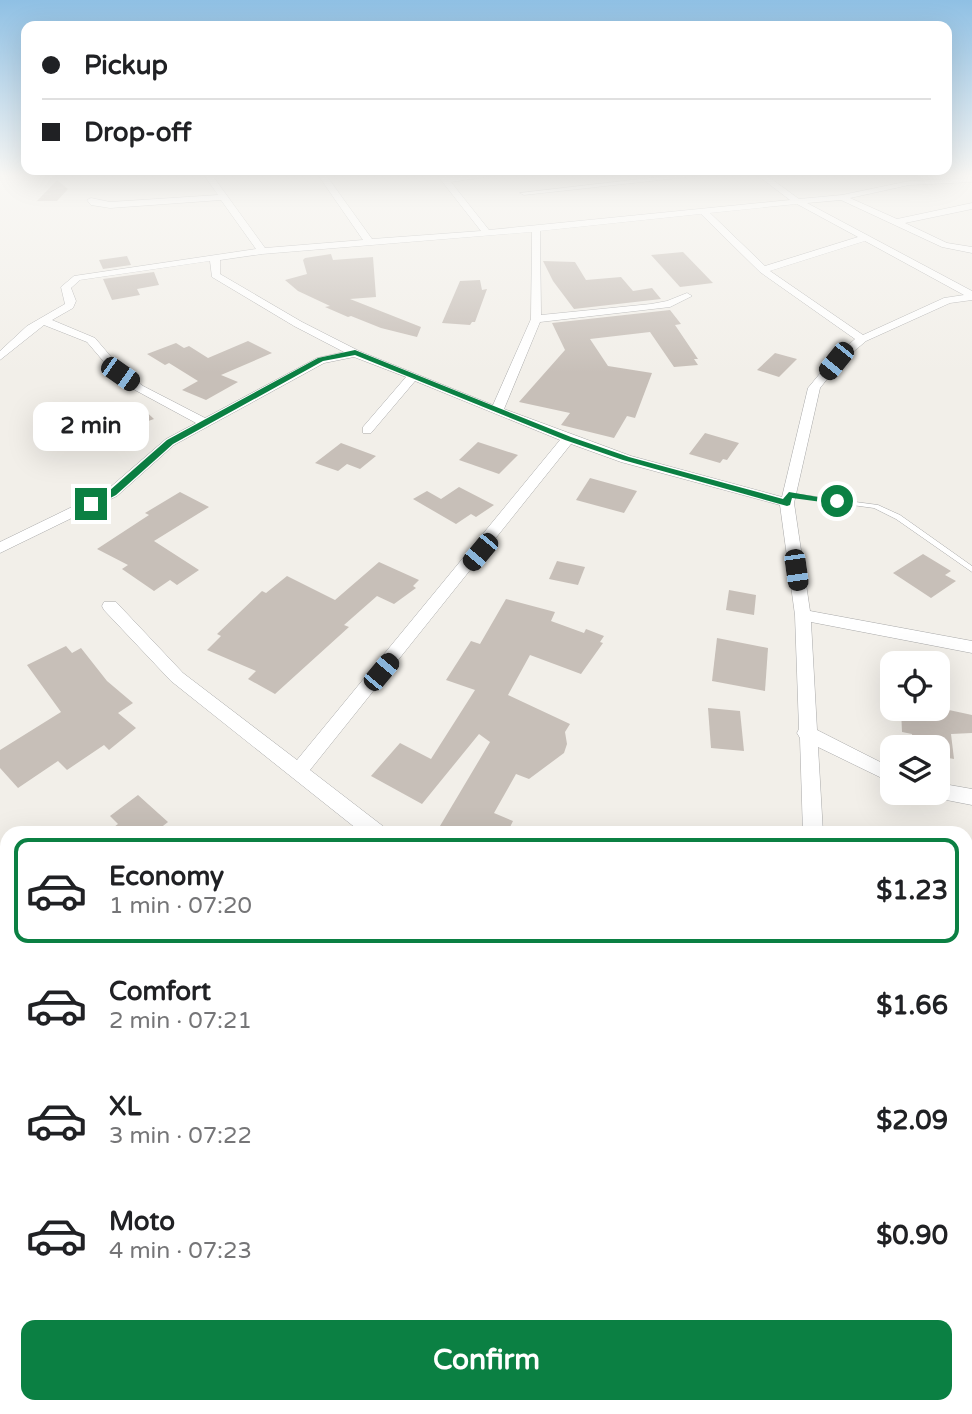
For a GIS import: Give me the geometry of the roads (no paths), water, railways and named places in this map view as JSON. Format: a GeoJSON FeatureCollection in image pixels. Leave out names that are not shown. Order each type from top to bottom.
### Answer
{"type":"FeatureCollection","features":[{"type":"Feature","properties":{"kind":"street"},"geometry":{"type":"LineString","coordinates":[[255,241],[262,251]]}},
{"type":"Feature","properties":{"kind":"street"},"geometry":{"type":"LineString","coordinates":[[0,357],[31,328],[69,306],[71,300],[66,286],[77,278],[262,251],[394,241]]}},
{"type":"Feature","properties":{"kind":"street"},"geometry":{"type":"LineString","coordinates":[[497,410],[536,318],[536,241]]}},
{"type":"Feature","properties":{"kind":"street"},"geometry":{"type":"LineString","coordinates":[[733,241],[763,270],[862,339]]}},
{"type":"Feature","properties":{"kind":"street"},"geometry":{"type":"LineString","coordinates":[[763,270],[855,241]]}},
{"type":"Feature","properties":{"kind":"street"},"geometry":{"type":"LineString","coordinates":[[871,241],[972,296]]}},
{"type":"Feature","properties":{"kind":"street"},"geometry":{"type":"LineString","coordinates":[[937,241],[972,250]]}},
{"type":"Feature","properties":{"kind":"street"},"geometry":{"type":"LineString","coordinates":[[215,257],[215,275],[298,324],[355,353],[568,439],[626,459],[788,499]]}},
{"type":"Feature","properties":{"kind":"street"},"geometry":{"type":"LineString","coordinates":[[948,300],[949,283]]}},
{"type":"Feature","properties":{"kind":"street"},"geometry":{"type":"LineString","coordinates":[[536,318],[651,307],[670,304],[687,296]]}},
{"type":"Feature","properties":{"kind":"street"},"geometry":{"type":"LineString","coordinates":[[813,826],[806,733],[803,615],[788,499],[814,388],[836,361],[862,339],[948,300],[972,296]]}},
{"type":"Feature","properties":{"kind":"street"},"geometry":{"type":"LineString","coordinates":[[44,321],[91,340],[120,374],[139,388],[206,423]]}},
{"type":"Feature","properties":{"kind":"street"},"geometry":{"type":"LineString","coordinates":[[0,548],[113,493],[170,442],[321,360],[355,353]]}},
{"type":"Feature","properties":{"kind":"street"},"geometry":{"type":"LineString","coordinates":[[367,430],[412,376]]}},
{"type":"Feature","properties":{"kind":"street"},"geometry":{"type":"LineString","coordinates":[[299,771],[480,552],[568,439]]}},
{"type":"Feature","properties":{"kind":"street"},"geometry":{"type":"LineString","coordinates":[[110,606],[177,677],[368,826]]}},
{"type":"Feature","properties":{"kind":"street"},"geometry":{"type":"LineString","coordinates":[[803,615],[972,647]]}},
{"type":"Feature","properties":{"kind":"street"},"geometry":{"type":"LineString","coordinates":[[806,733],[880,770]]}},
{"type":"Feature","properties":{"kind":"street"},"geometry":{"type":"LineString","coordinates":[[950,793],[972,797]]}},
{"type":"Feature","properties":{"kind":"lane"},"geometry":{"type":"LineString","coordinates":[[788,499],[876,506],[898,517],[972,570]]}}]}
